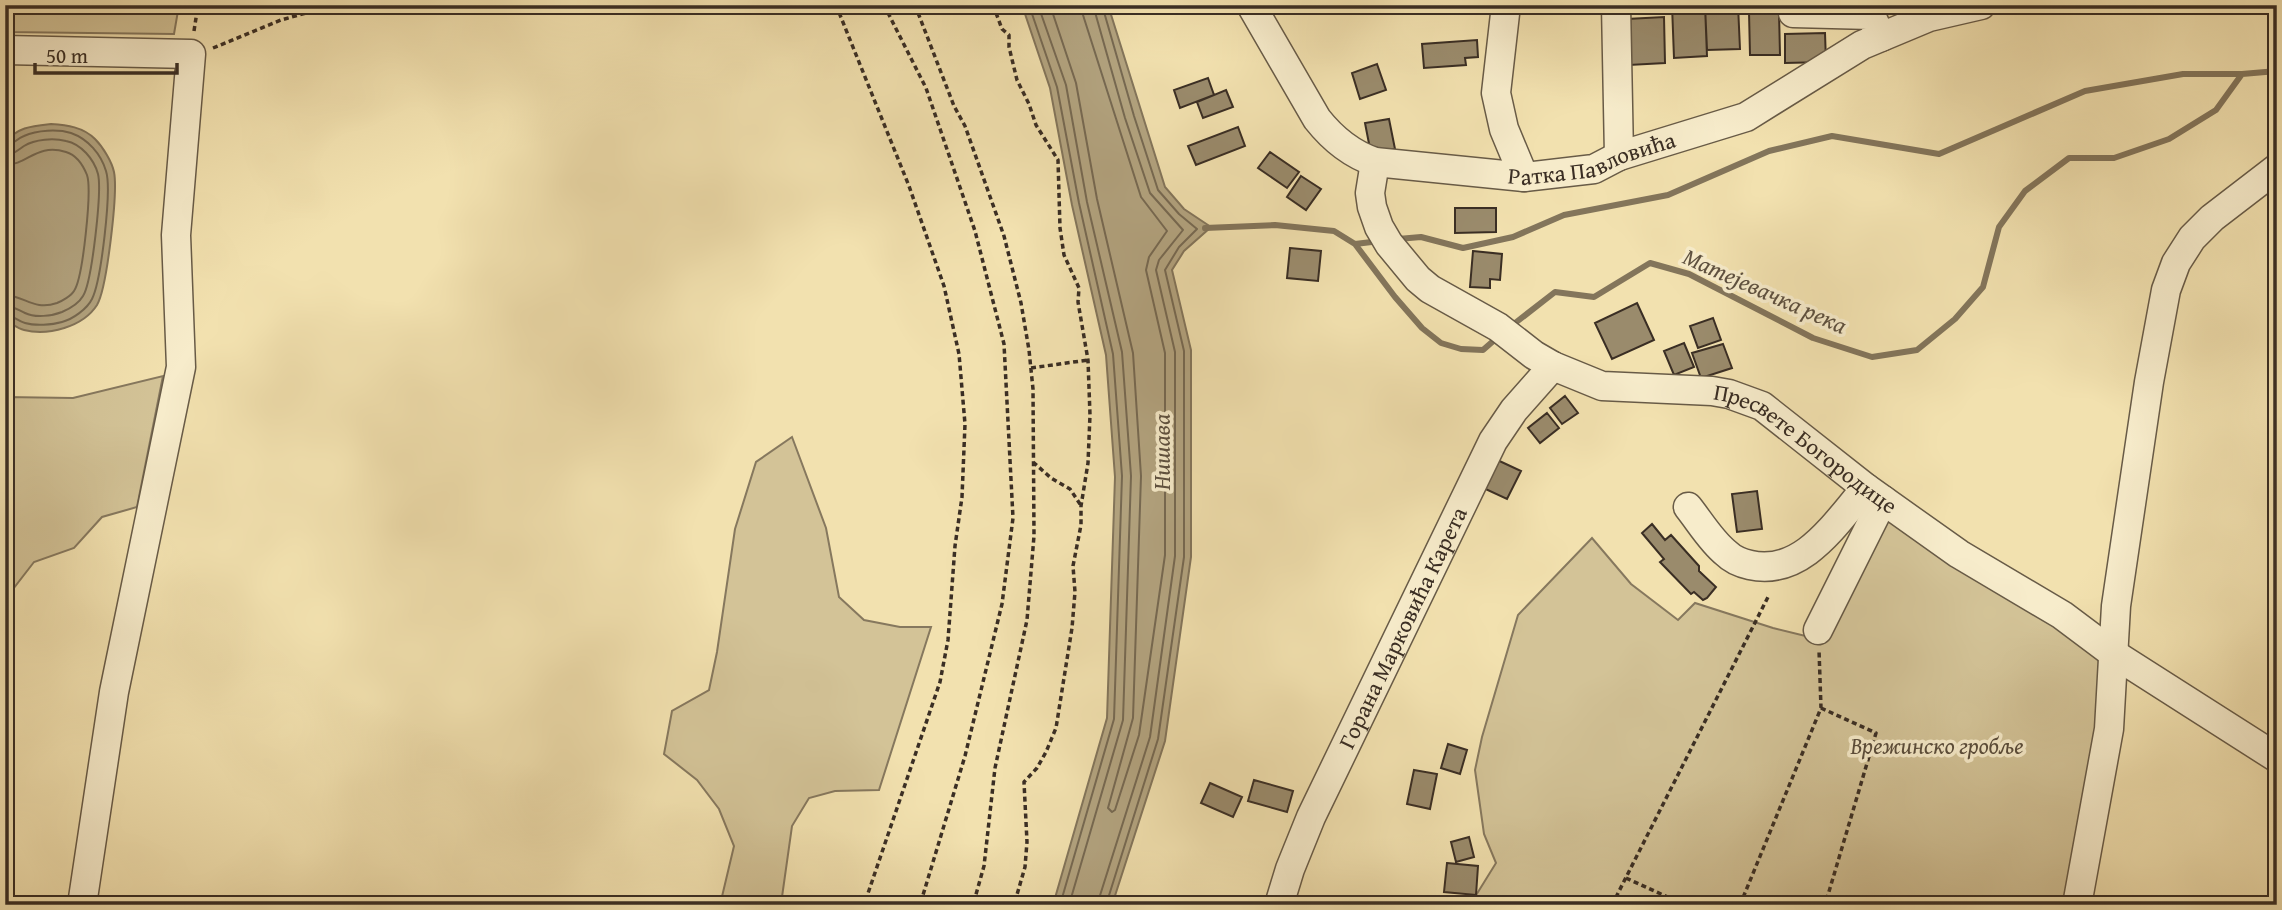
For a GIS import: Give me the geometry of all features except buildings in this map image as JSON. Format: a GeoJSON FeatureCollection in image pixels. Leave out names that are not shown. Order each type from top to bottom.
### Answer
{"type":"FeatureCollection","features":[{"type":"Feature","properties":{"kind":"street","name":"Ратка Павловића"},"geometry":{"type":"LineString","coordinates":[[1251,5],[1326,131],[1345,147],[1375,162],[1524,177],[1594,169],[1619,156],[1746,117],[1862,45],[1929,17],[1981,5]]}},
{"type":"Feature","properties":{"kind":"street"},"geometry":{"type":"LineString","coordinates":[[1506,5],[1496,93],[1504,129],[1524,177]]}},
{"type":"Feature","properties":{"kind":"street"},"geometry":{"type":"LineString","coordinates":[[1616,5],[1619,156]]}},
{"type":"Feature","properties":{"kind":"street"},"geometry":{"type":"LineString","coordinates":[[1793,5],[1793,13],[1871,15],[1881,37]]}},
{"type":"Feature","properties":{"kind":"street"},"geometry":{"type":"LineString","coordinates":[[5,50],[191,54],[176,235],[181,367],[114,692],[82,905]]}},
{"type":"Feature","properties":{"kind":"street","name":"Пресвете Богородице"},"geometry":{"type":"LineString","coordinates":[[1375,162],[1370,193],[1372,207],[1387,241],[1418,279],[1430,289],[1503,331],[1553,366],[1602,386],[1713,391],[1762,406],[1875,494],[1959,554],[2062,615],[2114,654],[2277,758]]}},
{"type":"Feature","properties":{"kind":"street"},"geometry":{"type":"LineString","coordinates":[[2077,905],[2109,729],[2116,606],[2159,319],[2170,278],[2192,238],[2212,218],[2277,168]]}},
{"type":"Feature","properties":{"kind":"street","name":"Горана Марковића Карета"},"geometry":{"type":"LineString","coordinates":[[1279,905],[1311,817],[1493,441],[1514,410],[1553,366]]}},
{"type":"Feature","properties":{"kind":"street"},"geometry":{"type":"LineString","coordinates":[[1688,507],[1726,554],[1739,562],[1770,567],[1786,564],[1813,547],[1875,494]]}},
{"type":"Feature","properties":{"kind":"street"},"geometry":{"type":"LineString","coordinates":[[1818,630],[1875,494]]}},
{"type":"Feature","properties":{"kind":"path"},"geometry":{"type":"LineString","coordinates":[[191,54],[221,45],[281,20],[335,5]]}},
{"type":"Feature","properties":{"kind":"path"},"geometry":{"type":"LineString","coordinates":[[836,5],[904,173],[944,286],[959,354],[965,424],[963,485],[951,583],[948,640],[940,682],[864,905]]}},
{"type":"Feature","properties":{"kind":"path"},"geometry":{"type":"LineString","coordinates":[[884,5],[926,88],[975,231],[1004,344],[1013,518],[1002,604],[965,756],[920,905]]}},
{"type":"Feature","properties":{"kind":"path"},"geometry":{"type":"LineString","coordinates":[[915,5],[954,106],[965,126],[1004,236],[1021,303],[1031,368],[1034,536],[1027,620],[995,768],[984,866],[973,905]]}},
{"type":"Feature","properties":{"kind":"path"},"geometry":{"type":"LineString","coordinates":[[993,5],[1002,29],[1009,35],[1009,47],[1017,80],[1036,125],[1058,160],[1060,228],[1064,254],[1079,288],[1078,302],[1088,360],[1090,415],[1088,463],[1073,566],[1075,592],[1072,628],[1056,728],[1037,768],[1024,782],[1027,842],[1025,867],[1014,905]]}},
{"type":"Feature","properties":{"kind":"path"},"geometry":{"type":"LineString","coordinates":[[1031,368],[1088,360]]}},
{"type":"Feature","properties":{"kind":"path"},"geometry":{"type":"LineString","coordinates":[[1033,461],[1051,478],[1070,489],[1081,506]]}},
{"type":"Feature","properties":{"kind":"path"},"geometry":{"type":"LineString","coordinates":[[1612,905],[1768,597]]}},
{"type":"Feature","properties":{"kind":"path"},"geometry":{"type":"LineString","coordinates":[[1740,905],[1821,708],[1818,630]]}},
{"type":"Feature","properties":{"kind":"path"},"geometry":{"type":"LineString","coordinates":[[1821,708],[1876,733],[1825,905]]}},
{"type":"Feature","properties":{"kind":"path"},"geometry":{"type":"LineString","coordinates":[[1626,878],[1685,905]]}},
{"type":"Feature","properties":{"kind":"green space"},"geometry":{"type":"Polygon","coordinates":[[[5,5],[179,5],[174,34],[5,32],[5,5]]]}},
{"type":"Feature","properties":{"kind":"green space"},"geometry":{"type":"Polygon","coordinates":[[[163,376],[137,507],[102,517],[74,548],[34,562],[7,597],[5,606],[5,397],[73,398],[163,376]]]}},
{"type":"Feature","properties":{"kind":"green space"},"geometry":{"type":"Polygon","coordinates":[[[792,437],[826,528],[839,597],[864,620],[900,627],[931,627],[879,790],[835,791],[809,798],[792,826],[782,897],[776,905],[720,905],[734,846],[719,809],[697,780],[664,754],[672,711],[709,690],[735,529],[756,462],[792,437]]]}},
{"type":"Feature","properties":{"kind":"green space","name":"Врежинско гробље"},"geometry":{"type":"Polygon","coordinates":[[[1877,511],[2104,657],[2100,719],[2065,905],[1470,905],[1496,863],[1484,834],[1475,770],[1518,615],[1592,538],[1631,584],[1678,620],[1695,603],[1773,628],[1822,640],[1877,511]]]}},
{"type":"Feature","properties":{"kind":"water","name":"Нишава"},"geometry":{"type":"Polygon","coordinates":[[[1022,5],[1108,5],[1165,187],[1184,209],[1211,227],[1184,251],[1172,270],[1191,350],[1191,557],[1165,741],[1112,905],[1053,905],[1107,718],[1115,477],[1106,355],[1072,205],[1050,88],[1022,5]]]}},
{"type":"Feature","properties":{"kind":"water"},"geometry":{"type":"Polygon","coordinates":[[[51,124],[80,129],[95,139],[104,150],[114,172],[113,218],[108,261],[97,305],[91,313],[74,324],[54,331],[33,332],[5,320],[5,143],[20,130],[51,124]]]}},
{"type":"Feature","properties":{"kind":"waterway","name":"Матејевачка река"},"geometry":{"type":"LineString","coordinates":[[1510,327],[1555,292],[1594,297],[1650,263],[1689,274],[1813,338],[1872,357],[1917,350],[1955,319],[1983,287],[1999,227],[2025,191],[2069,158],[2114,158],[2169,139],[2216,110],[2242,74],[2277,71]]}},
{"type":"Feature","properties":{"kind":"waterway"},"geometry":{"type":"LineString","coordinates":[[1398,239],[1421,237],[1463,248],[1513,237],[1564,215],[1668,195],[1769,151],[1832,136],[1939,154],[2085,91],[2183,74],[2242,74]]}},
{"type":"Feature","properties":{"kind":"waterway","name":"Матејевачка река"},"geometry":{"type":"LineString","coordinates":[[1205,228],[1275,225],[1334,231],[1355,244],[1395,297],[1422,328],[1441,343],[1461,349],[1483,350],[1499,336]]}},
{"type":"Feature","properties":{"kind":"waterway"},"geometry":{"type":"LineString","coordinates":[[1355,244],[1380,241]]}}]}
